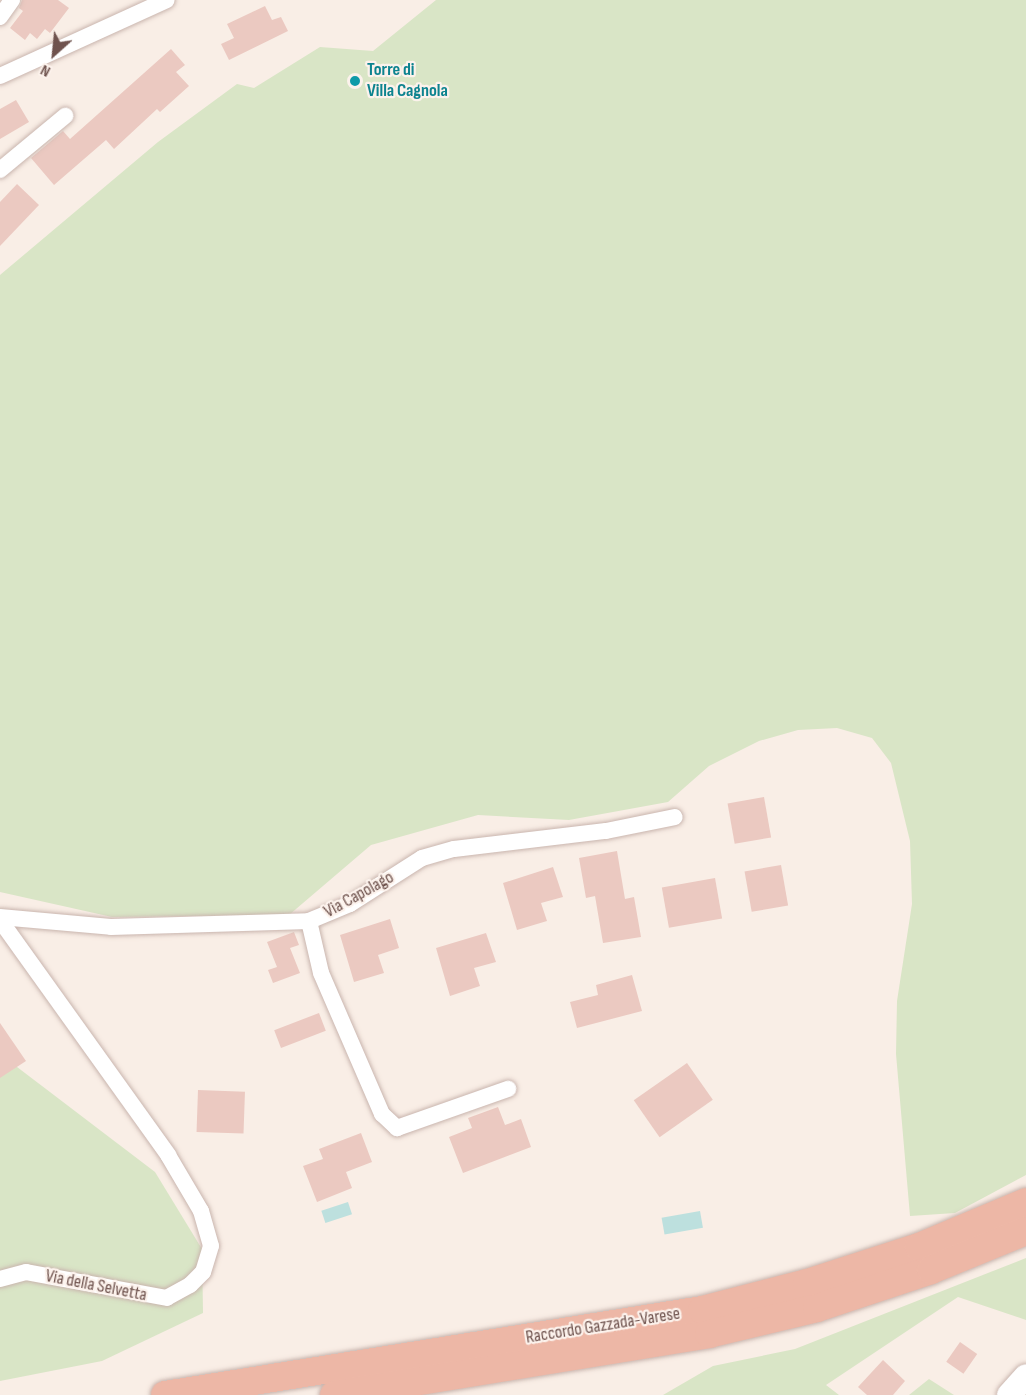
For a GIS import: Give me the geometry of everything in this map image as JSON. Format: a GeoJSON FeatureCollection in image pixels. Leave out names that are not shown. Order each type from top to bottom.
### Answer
{"type":"FeatureCollection","features":[{"type":"Feature","properties":{"kind":"highway","name":"Raccordo Gazzada-Varese"},"geometry":{"type":"LineString","coordinates":[[165,1395],[702,1310],[807,1283],[918,1247],[1026,1202]]}},
{"type":"Feature","properties":{"kind":"highway","name":"Raccordo Gazzada-Varese"},"geometry":{"type":"LineString","coordinates":[[334,1395],[709,1334],[817,1308],[931,1270],[1026,1231]]}},
{"type":"Feature","properties":{"kind":"main road"},"geometry":{"type":"LineString","coordinates":[[1009,1395],[1026,1376]]}},
{"type":"Feature","properties":{"kind":"street"},"geometry":{"type":"LineString","coordinates":[[0,17],[12,0]]}},
{"type":"Feature","properties":{"kind":"street"},"geometry":{"type":"LineString","coordinates":[[0,76],[167,0]]}},
{"type":"Feature","properties":{"kind":"street"},"geometry":{"type":"LineString","coordinates":[[0,170],[65,116]]}},
{"type":"Feature","properties":{"kind":"street","name":"Via Capolago"},"geometry":{"type":"LineString","coordinates":[[0,919],[111,927],[309,921],[350,904],[422,858],[454,849],[606,831],[675,816]]}},
{"type":"Feature","properties":{"kind":"street","name":"Via Capolago"},"geometry":{"type":"LineString","coordinates":[[0,919],[168,1155],[201,1211],[211,1246],[203,1272],[190,1285]]}},
{"type":"Feature","properties":{"kind":"street"},"geometry":{"type":"LineString","coordinates":[[309,921],[321,973],[382,1114],[397,1128],[508,1089]]}},
{"type":"Feature","properties":{"kind":"street","name":"Via della Selvetta"},"geometry":{"type":"LineString","coordinates":[[0,1279],[26,1272],[167,1298],[190,1285]]}},
{"type":"Feature","properties":{"kind":"green space"},"geometry":{"type":"Polygon","coordinates":[[[436,0],[1026,0],[1026,1175],[955,1213],[910,1216],[896,1054],[897,1001],[912,904],[910,841],[891,763],[872,738],[837,728],[798,730],[759,741],[709,766],[668,802],[569,820],[478,815],[371,845],[289,915],[112,917],[0,892],[0,275],[158,142],[237,84],[254,88],[320,47],[373,51],[436,0]]]}},
{"type":"Feature","properties":{"kind":"green space"},"geometry":{"type":"Polygon","coordinates":[[[0,1054],[155,1172],[202,1249],[203,1313],[102,1361],[0,1381],[0,1054]]]}},
{"type":"Feature","properties":{"kind":"green space"},"geometry":{"type":"Polygon","coordinates":[[[1026,1258],[1026,1320],[958,1297],[826,1385],[839,1395],[663,1395],[713,1366],[795,1349],[1026,1258]]]}},
{"type":"Feature","properties":{"kind":"green space"},"geometry":{"type":"Polygon","coordinates":[[[929,1379],[954,1395],[909,1395],[929,1379]]]}},
{"type":"Feature","properties":{"kind":"water"},"geometry":{"type":"Polygon","coordinates":[[[348,1202],[352,1214],[325,1223],[321,1211],[348,1202]]]}},
{"type":"Feature","properties":{"kind":"water"},"geometry":{"type":"Polygon","coordinates":[[[700,1211],[703,1228],[665,1235],[662,1218],[700,1211]]]}},
{"type":"Feature","properties":{"kind":"building"},"geometry":{"type":"Polygon","coordinates":[[[22,0],[58,0],[69,8],[50,33],[45,29],[37,39],[30,33],[25,40],[10,28],[23,11],[19,8],[22,0]]]}},
{"type":"Feature","properties":{"kind":"building"},"geometry":{"type":"Polygon","coordinates":[[[265,6],[272,20],[281,17],[288,31],[229,60],[221,44],[234,38],[227,24],[265,6]]]}},
{"type":"Feature","properties":{"kind":"building"},"geometry":{"type":"Polygon","coordinates":[[[171,49],[185,65],[176,72],[189,86],[160,112],[157,109],[114,149],[106,140],[54,185],[31,158],[63,131],[70,139],[171,49]]]}},
{"type":"Feature","properties":{"kind":"building"},"geometry":{"type":"Polygon","coordinates":[[[16,100],[29,122],[0,139],[0,109],[16,100]]]}},
{"type":"Feature","properties":{"kind":"building"},"geometry":{"type":"Polygon","coordinates":[[[17,184],[39,205],[0,246],[0,202],[17,184]]]}},
{"type":"Feature","properties":{"kind":"building"},"geometry":{"type":"Polygon","coordinates":[[[764,797],[771,837],[735,844],[728,803],[764,797]]]}},
{"type":"Feature","properties":{"kind":"building"},"geometry":{"type":"Polygon","coordinates":[[[617,851],[625,899],[634,897],[641,937],[603,943],[595,896],[586,898],[579,858],[617,851]]]}},
{"type":"Feature","properties":{"kind":"building"},"geometry":{"type":"Polygon","coordinates":[[[781,865],[788,905],[752,912],[745,871],[781,865]]]}},
{"type":"Feature","properties":{"kind":"building"},"geometry":{"type":"Polygon","coordinates":[[[553,867],[563,897],[541,903],[547,921],[517,930],[503,883],[553,867]]]}},
{"type":"Feature","properties":{"kind":"building"},"geometry":{"type":"Polygon","coordinates":[[[715,878],[722,918],[669,928],[662,887],[715,878]]]}},
{"type":"Feature","properties":{"kind":"building"},"geometry":{"type":"Polygon","coordinates":[[[390,919],[399,948],[378,955],[384,973],[354,982],[340,935],[390,919]]]}},
{"type":"Feature","properties":{"kind":"building"},"geometry":{"type":"Polygon","coordinates":[[[294,932],[299,945],[290,948],[300,973],[273,983],[268,970],[277,967],[267,942],[294,932]]]}},
{"type":"Feature","properties":{"kind":"building"},"geometry":{"type":"Polygon","coordinates":[[[486,933],[496,962],[474,968],[480,986],[450,996],[436,948],[486,933]]]}},
{"type":"Feature","properties":{"kind":"building"},"geometry":{"type":"Polygon","coordinates":[[[632,975],[642,1011],[577,1028],[570,1002],[598,995],[596,985],[632,975]]]}},
{"type":"Feature","properties":{"kind":"building"},"geometry":{"type":"Polygon","coordinates":[[[319,1013],[326,1031],[281,1048],[274,1030],[319,1013]]]}},
{"type":"Feature","properties":{"kind":"building"},"geometry":{"type":"Polygon","coordinates":[[[0,1023],[26,1061],[0,1078],[0,1023]]]}},
{"type":"Feature","properties":{"kind":"building"},"geometry":{"type":"Polygon","coordinates":[[[687,1063],[713,1100],[660,1137],[634,1100],[687,1063]]]}},
{"type":"Feature","properties":{"kind":"building"},"geometry":{"type":"Polygon","coordinates":[[[198,1090],[245,1092],[244,1134],[197,1132],[198,1090]]]}},
{"type":"Feature","properties":{"kind":"building"},"geometry":{"type":"Polygon","coordinates":[[[498,1107],[505,1125],[521,1119],[531,1147],[463,1173],[449,1137],[472,1128],[468,1118],[498,1107]]]}},
{"type":"Feature","properties":{"kind":"building"},"geometry":{"type":"Polygon","coordinates":[[[361,1133],[372,1162],[346,1172],[352,1188],[317,1202],[303,1166],[323,1159],[319,1149],[361,1133]]]}},
{"type":"Feature","properties":{"kind":"building"},"geometry":{"type":"Polygon","coordinates":[[[960,1342],[977,1354],[963,1374],[946,1362],[960,1342]]]}},
{"type":"Feature","properties":{"kind":"building"},"geometry":{"type":"Polygon","coordinates":[[[883,1360],[905,1381],[893,1395],[867,1395],[858,1387],[883,1360]]]}},
{"type":"Feature","properties":{"kind":"place","name":"Torre di Villa Cagnola"},"geometry":{"type":"Point","coordinates":[355,81]}}]}
